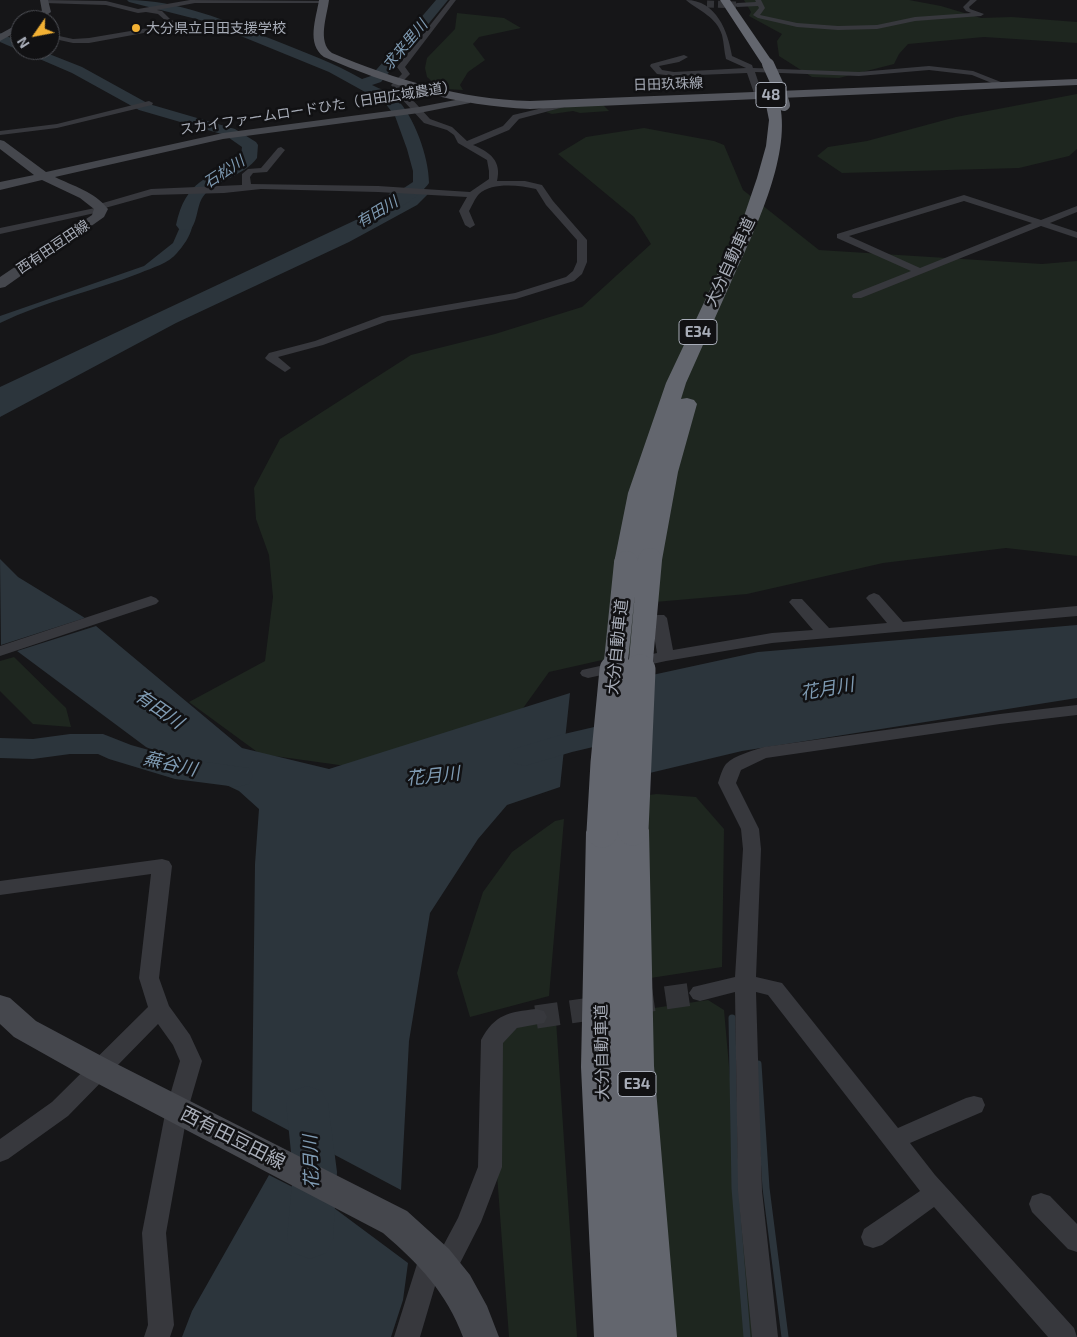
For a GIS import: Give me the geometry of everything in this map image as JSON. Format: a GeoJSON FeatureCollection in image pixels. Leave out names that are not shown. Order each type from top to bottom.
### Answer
{"type":"FeatureCollection","features":[{"type":"Feature","properties":{"kind":"highway","name":"大分自動車道"},"geometry":{"type":"LineString","coordinates":[[725,0],[758,66]]}},
{"type":"Feature","properties":{"kind":"highway","name":"大分自動車道"},"geometry":{"type":"LineString","coordinates":[[655,1337],[618,831],[606,763],[638,562],[640,493],[672,392],[750,222],[765,178],[773,146],[776,120],[772,102],[779,88],[758,66],[711,2]]}},
{"type":"Feature","properties":{"kind":"highway","name":"大分自動車道"},"geometry":{"type":"LineString","coordinates":[[616,1337],[600,1067],[618,831]]}},
{"type":"Feature","properties":{"kind":"main road","name":"日田玖珠線"},"geometry":{"type":"LineString","coordinates":[[324,0],[318,39],[321,50],[328,55],[393,80],[466,101],[505,105],[772,102],[1077,82]]}},
{"type":"Feature","properties":{"kind":"main road","name":"スカイファームロードひた（日田広域農道）"},"geometry":{"type":"LineString","coordinates":[[0,186],[223,136],[419,110],[466,101]]}},
{"type":"Feature","properties":{"kind":"main road","name":"西有田豆田線"},"geometry":{"type":"LineString","coordinates":[[0,143],[45,176],[100,208],[97,217],[0,284]]}},
{"type":"Feature","properties":{"kind":"main road","name":"西有田豆田線"},"geometry":{"type":"LineString","coordinates":[[0,1006],[26,1029],[98,1069],[395,1222],[438,1260],[473,1311],[481,1337]]}},
{"type":"Feature","properties":{"kind":"street"},"geometry":{"type":"LineString","coordinates":[[44,0],[106,3],[138,11],[184,3],[324,0]]}},
{"type":"Feature","properties":{"kind":"street"},"geometry":{"type":"LineString","coordinates":[[453,0],[401,67],[406,74],[393,80],[398,92],[419,110],[427,120],[450,128],[458,134],[462,142],[488,154],[494,165],[494,176],[490,184]]}},
{"type":"Feature","properties":{"kind":"street"},"geometry":{"type":"LineString","coordinates":[[737,5],[759,2],[762,8],[756,15],[773,21],[823,28],[866,28],[915,19],[981,14],[968,10],[966,7],[974,0]]}},
{"type":"Feature","properties":{"kind":"street"},"geometry":{"type":"LineString","coordinates":[[692,2],[717,18],[724,32],[729,57],[749,66],[850,74],[929,68],[973,73],[1007,86]]}},
{"type":"Feature","properties":{"kind":"street"},"geometry":{"type":"LineString","coordinates":[[692,2],[711,2]]}},
{"type":"Feature","properties":{"kind":"street"},"geometry":{"type":"LineString","coordinates":[[60,37],[83,40],[134,34],[180,25],[168,21],[164,14],[160,12],[148,9]]}},
{"type":"Feature","properties":{"kind":"street"},"geometry":{"type":"LineString","coordinates":[[684,57],[678,61],[654,66],[660,72],[668,73],[758,66]]}},
{"type":"Feature","properties":{"kind":"street"},"geometry":{"type":"LineString","coordinates":[[758,66],[772,102]]}},
{"type":"Feature","properties":{"kind":"street"},"geometry":{"type":"LineString","coordinates":[[0,133],[56,126],[149,103]]}},
{"type":"Feature","properties":{"kind":"street"},"geometry":{"type":"LineString","coordinates":[[468,144],[506,128],[516,117],[535,110],[571,103]]}},
{"type":"Feature","properties":{"kind":"street"},"geometry":{"type":"LineString","coordinates":[[247,188],[245,176],[251,171],[264,170],[281,150]]}},
{"type":"Feature","properties":{"kind":"street"},"geometry":{"type":"LineString","coordinates":[[0,231],[100,208],[151,192],[261,186],[378,189],[472,195],[490,184],[524,184],[539,186],[549,203],[582,240],[582,262],[578,272],[570,278],[548,287],[516,296],[386,318],[319,343],[273,355],[271,358],[285,368]]}},
{"type":"Feature","properties":{"kind":"street"},"geometry":{"type":"LineString","coordinates":[[470,226],[464,211],[472,199],[472,195]]}},
{"type":"Feature","properties":{"kind":"street"},"geometry":{"type":"LineString","coordinates":[[919,271],[840,236],[964,198],[1077,235]]}},
{"type":"Feature","properties":{"kind":"street"},"geometry":{"type":"LineString","coordinates":[[857,296],[1077,209]]}},
{"type":"Feature","properties":{"kind":"street"},"geometry":{"type":"LineString","coordinates":[[874,598],[898,626]]}},
{"type":"Feature","properties":{"kind":"street"},"geometry":{"type":"LineString","coordinates":[[0,651],[151,601]]}},
{"type":"Feature","properties":{"kind":"street"},"geometry":{"type":"LineString","coordinates":[[797,602],[826,633]]}},
{"type":"Feature","properties":{"kind":"street"},"geometry":{"type":"LineString","coordinates":[[588,673],[666,656],[772,638],[1077,611]]}},
{"type":"Feature","properties":{"kind":"street"},"geometry":{"type":"LineString","coordinates":[[660,618],[666,656]]}},
{"type":"Feature","properties":{"kind":"street"},"geometry":{"type":"LineString","coordinates":[[765,1337],[750,1191],[745,982],[752,849],[750,829],[727,783],[733,767],[749,758],[764,753],[1000,719],[1077,710]]}},
{"type":"Feature","properties":{"kind":"street"},"geometry":{"type":"LineString","coordinates":[[0,888],[162,866],[149,978],[158,1009],[182,1041],[191,1061],[186,1114],[154,1233],[161,1326],[157,1337]]}},
{"type":"Feature","properties":{"kind":"street"},"geometry":{"type":"LineString","coordinates":[[700,993],[745,982],[775,989],[936,1193],[1065,1337]]}},
{"type":"Feature","properties":{"kind":"street"},"geometry":{"type":"LineString","coordinates":[[0,1152],[60,1109],[158,1009]]}},
{"type":"Feature","properties":{"kind":"street"},"geometry":{"type":"LineString","coordinates":[[407,1337],[438,1260],[469,1222],[490,1167],[492,1040],[511,1020],[536,1017]]}},
{"type":"Feature","properties":{"kind":"street"},"geometry":{"type":"LineString","coordinates":[[894,1140],[974,1105]]}},
{"type":"Feature","properties":{"kind":"street"},"geometry":{"type":"LineString","coordinates":[[873,1237],[936,1193]]}},
{"type":"Feature","properties":{"kind":"street"},"geometry":{"type":"LineString","coordinates":[[1042,1204],[1077,1241]]}},
{"type":"Feature","properties":{"kind":"shaded area"},"geometry":{"type":"Polygon","coordinates":[[[744,0],[909,0],[941,6],[981,18],[1012,17],[1077,22],[1077,43],[984,37],[908,44],[899,54],[894,64],[839,78],[812,77],[779,56],[777,41],[782,34],[749,16],[751,12],[744,0]]]}},
{"type":"Feature","properties":{"kind":"shaded area"},"geometry":{"type":"Polygon","coordinates":[[[457,13],[504,18],[521,28],[479,37],[473,44],[485,60],[468,72],[460,85],[463,90],[446,89],[436,85],[427,77],[425,68],[427,58],[455,29],[457,13]]]}},
{"type":"Feature","properties":{"kind":"shaded area"},"geometry":{"type":"Polygon","coordinates":[[[1077,94],[1077,149],[1069,156],[1019,168],[842,173],[817,156],[828,147],[867,141],[956,117],[1077,94]]]}},
{"type":"Feature","properties":{"kind":"shaded area"},"geometry":{"type":"Polygon","coordinates":[[[601,103],[609,111],[580,113],[573,111],[552,114],[546,112],[559,108],[601,103]]]}},
{"type":"Feature","properties":{"kind":"shaded area"},"geometry":{"type":"Polygon","coordinates":[[[644,128],[714,141],[724,145],[743,190],[819,250],[1042,264],[1077,261],[1077,556],[1006,548],[883,563],[747,594],[655,602],[651,649],[549,672],[511,725],[368,769],[260,754],[189,702],[265,661],[273,597],[269,555],[256,519],[254,488],[280,439],[411,355],[495,334],[582,307],[651,244],[634,217],[558,154],[586,137],[644,128]]]}},
{"type":"Feature","properties":{"kind":"shaded area"},"geometry":{"type":"Polygon","coordinates":[[[14,657],[66,708],[71,727],[33,724],[0,691],[0,661],[14,657]]]}},
{"type":"Feature","properties":{"kind":"shaded area"},"geometry":{"type":"Polygon","coordinates":[[[657,794],[696,797],[724,829],[722,967],[631,981],[624,798],[657,794]]]}},
{"type":"Feature","properties":{"kind":"shaded area"},"geometry":{"type":"Polygon","coordinates":[[[564,819],[549,996],[470,1017],[457,973],[483,892],[512,852],[555,821],[564,819]]]}},
{"type":"Feature","properties":{"kind":"shaded area"},"geometry":{"type":"Polygon","coordinates":[[[708,1000],[724,1010],[753,1337],[662,1337],[634,1011],[708,1000]]]}},
{"type":"Feature","properties":{"kind":"shaded area"},"geometry":{"type":"Polygon","coordinates":[[[556,1020],[577,1337],[509,1337],[497,1174],[499,1045],[519,1026],[556,1020]]]}},
{"type":"Feature","properties":{"kind":"water"},"geometry":{"type":"Polygon","coordinates":[[[392,191],[428,194],[417,205],[349,242],[176,323],[0,417],[0,387],[360,218],[383,201],[392,191]]]}},
{"type":"Feature","properties":{"kind":"water"},"geometry":{"type":"Polygon","coordinates":[[[192,192],[204,192],[188,238],[170,260],[140,273],[34,308],[0,323],[0,316],[144,266],[173,243],[180,227],[179,218],[192,192]]]}},
{"type":"Feature","properties":{"kind":"water"},"geometry":{"type":"Polygon","coordinates":[[[0,559],[18,577],[85,618],[1,645],[0,559]]]}},
{"type":"Feature","properties":{"kind":"water"},"geometry":{"type":"Polygon","coordinates":[[[1077,625],[1077,698],[742,751],[637,776],[643,677],[758,652],[1077,625]]]}},
{"type":"Feature","properties":{"kind":"water"},"geometry":{"type":"Polygon","coordinates":[[[96,626],[242,748],[329,769],[570,693],[560,787],[507,805],[478,839],[430,913],[409,1041],[401,1190],[252,1111],[255,864],[259,809],[239,791],[146,747],[17,651],[96,626]]]}},
{"type":"Feature","properties":{"kind":"water"},"geometry":{"type":"Polygon","coordinates":[[[269,1175],[334,1208],[408,1263],[403,1300],[391,1337],[182,1337],[192,1311],[269,1175]]]}},
{"type":"Feature","properties":{"kind":"waterway","name":"有田川"},"geometry":{"type":"LineString","coordinates":[[133,0],[208,18],[334,69],[390,100],[402,116],[415,149],[421,171],[421,183],[413,191],[381,211]]}},
{"type":"Feature","properties":{"kind":"waterway","name":"求来里川"},"geometry":{"type":"LineString","coordinates":[[363,83],[376,79],[442,0]]}},
{"type":"Feature","properties":{"kind":"waterway","name":"石松川"},"geometry":{"type":"LineString","coordinates":[[0,37],[10,42]]}},
{"type":"Feature","properties":{"kind":"waterway","name":"石松川"},"geometry":{"type":"LineString","coordinates":[[52,60],[77,70],[144,107],[230,132],[250,145],[249,158],[208,183],[193,198],[185,225]]}},
{"type":"Feature","properties":{"kind":"waterway","name":"花月川"},"geometry":{"type":"LineString","coordinates":[[525,756],[564,744],[633,728]]}},
{"type":"Feature","properties":{"kind":"waterway","name":"蕪谷川"},"geometry":{"type":"LineString","coordinates":[[0,748],[33,749],[70,744],[103,744],[120,752],[175,768],[237,776]]}},
{"type":"Feature","properties":{"kind":"waterway"},"geometry":{"type":"LineString","coordinates":[[732,1018],[735,1188],[747,1337]]}},
{"type":"Feature","properties":{"kind":"waterway"},"geometry":{"type":"LineString","coordinates":[[758,1064],[766,1188],[785,1337]]}},
{"type":"Feature","properties":{"kind":"waterway","name":"花月川"},"geometry":{"type":"LineString","coordinates":[[307,1103],[315,1172],[310,1239]]}},
{"type":"Feature","properties":{"kind":"tunnel"},"geometry":{"type":"LineString","coordinates":[[707,4],[737,5]]}},
{"type":"Feature","properties":{"kind":"tunnel"},"geometry":{"type":"LineString","coordinates":[[631,1003],[700,993]]}},
{"type":"Feature","properties":{"kind":"tunnel"},"geometry":{"type":"LineString","coordinates":[[536,1017],[604,1007]]}},
{"type":"Feature","properties":{"kind":"place","name":"大分県立日田支援学校"},"geometry":{"type":"Point","coordinates":[136,28]}}]}
